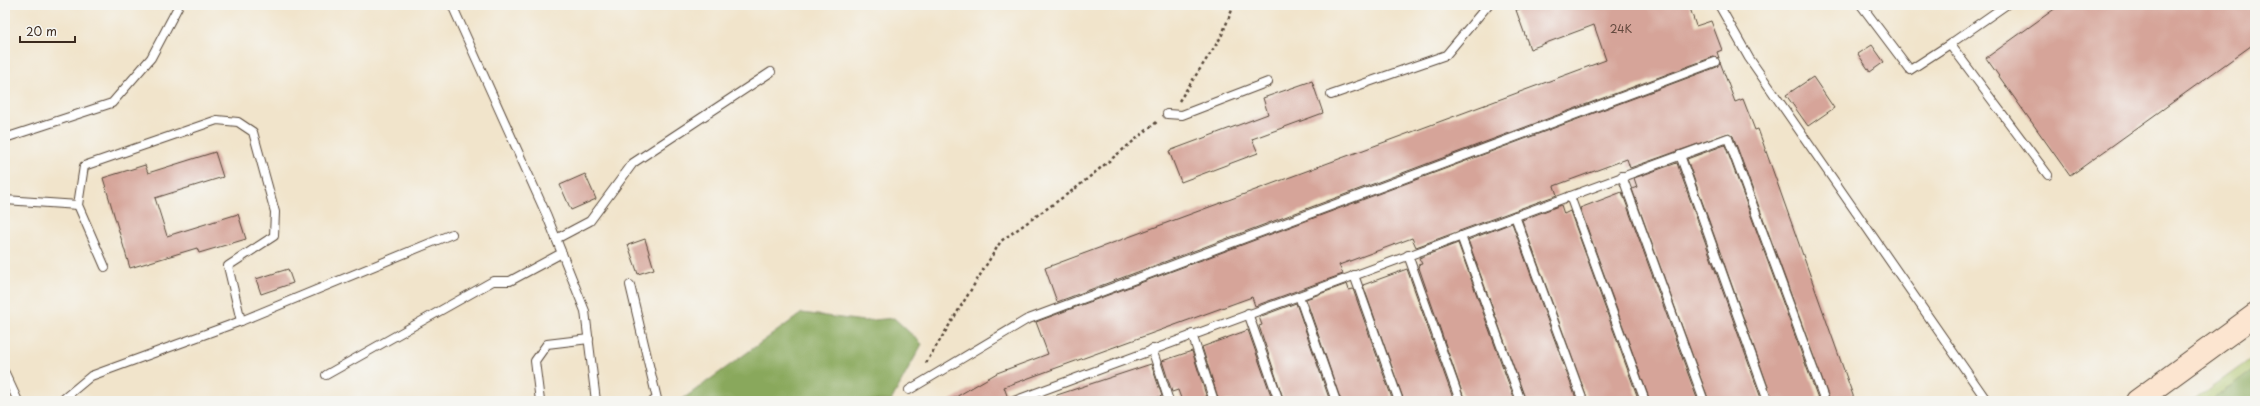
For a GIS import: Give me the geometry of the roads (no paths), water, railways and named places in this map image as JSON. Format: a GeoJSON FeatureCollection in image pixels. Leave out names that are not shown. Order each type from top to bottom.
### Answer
{"type":"FeatureCollection","features":[{"type":"Feature","properties":{"kind":"main road"},"geometry":{"type":"LineString","coordinates":[[2137,401],[2255,315]]}},
{"type":"Feature","properties":{"kind":"lane"},"geometry":{"type":"LineString","coordinates":[[5,138],[112,103],[151,58],[180,5]]}},
{"type":"Feature","properties":{"kind":"lane"},"geometry":{"type":"LineString","coordinates":[[452,5],[535,189],[585,311],[596,401]]}},
{"type":"Feature","properties":{"kind":"lane"},"geometry":{"type":"LineString","coordinates":[[1331,96],[1446,55],[1488,5]]}},
{"type":"Feature","properties":{"kind":"lane"},"geometry":{"type":"LineString","coordinates":[[1719,5],[1749,58],[1987,401]]}},
{"type":"Feature","properties":{"kind":"lane"},"geometry":{"type":"LineString","coordinates":[[1861,5],[1910,70],[2006,5]]}},
{"type":"Feature","properties":{"kind":"lane"},"geometry":{"type":"LineString","coordinates":[[1950,44],[2048,175]]}},
{"type":"Feature","properties":{"kind":"lane"},"geometry":{"type":"LineString","coordinates":[[910,390],[1026,320],[1715,62]]}},
{"type":"Feature","properties":{"kind":"lane"},"geometry":{"type":"LineString","coordinates":[[556,239],[590,221],[634,163],[771,72]]}},
{"type":"Feature","properties":{"kind":"lane"},"geometry":{"type":"LineString","coordinates":[[1167,114],[1182,114],[1268,82]]}},
{"type":"Feature","properties":{"kind":"lane"},"geometry":{"type":"LineString","coordinates":[[105,267],[78,204],[84,166],[217,120],[238,122],[253,132],[275,212],[274,236],[228,266],[241,321]]}},
{"type":"Feature","properties":{"kind":"lane"},"geometry":{"type":"LineString","coordinates":[[1014,401],[1248,313],[1299,296],[1728,138],[1825,401]]}},
{"type":"Feature","properties":{"kind":"lane"},"geometry":{"type":"LineString","coordinates":[[1680,155],[1768,401]]}},
{"type":"Feature","properties":{"kind":"lane"},"geometry":{"type":"LineString","coordinates":[[1622,176],[1704,401]]}},
{"type":"Feature","properties":{"kind":"lane"},"geometry":{"type":"LineString","coordinates":[[1570,196],[1645,401]]}},
{"type":"Feature","properties":{"kind":"lane"},"geometry":{"type":"LineString","coordinates":[[5,200],[78,204]]}},
{"type":"Feature","properties":{"kind":"lane"},"geometry":{"type":"LineString","coordinates":[[1515,216],[1583,401]]}},
{"type":"Feature","properties":{"kind":"lane"},"geometry":{"type":"LineString","coordinates":[[61,401],[91,376],[241,321],[452,234]]}},
{"type":"Feature","properties":{"kind":"lane"},"geometry":{"type":"LineString","coordinates":[[1461,236],[1521,401]]}},
{"type":"Feature","properties":{"kind":"lane"},"geometry":{"type":"LineString","coordinates":[[326,375],[492,281],[510,281],[562,253]]}},
{"type":"Feature","properties":{"kind":"lane"},"geometry":{"type":"LineString","coordinates":[[1408,255],[1460,401]]}},
{"type":"Feature","properties":{"kind":"lane"},"geometry":{"type":"LineString","coordinates":[[1354,275],[1399,401]]}},
{"type":"Feature","properties":{"kind":"lane"},"geometry":{"type":"LineString","coordinates":[[630,285],[657,399],[653,401]]}},
{"type":"Feature","properties":{"kind":"lane"},"geometry":{"type":"LineString","coordinates":[[1299,296],[1336,401]]}},
{"type":"Feature","properties":{"kind":"lane"},"geometry":{"type":"LineString","coordinates":[[1248,313],[1279,401]]}},
{"type":"Feature","properties":{"kind":"lane"},"geometry":{"type":"LineString","coordinates":[[1192,334],[1214,401]]}},
{"type":"Feature","properties":{"kind":"lane"},"geometry":{"type":"LineString","coordinates":[[540,401],[535,360],[547,344],[589,339]]}},
{"type":"Feature","properties":{"kind":"lane"},"geometry":{"type":"LineString","coordinates":[[1152,349],[1169,401]]}},
{"type":"Feature","properties":{"kind":"lane"},"geometry":{"type":"LineString","coordinates":[[5,373],[18,401]]}}]}
